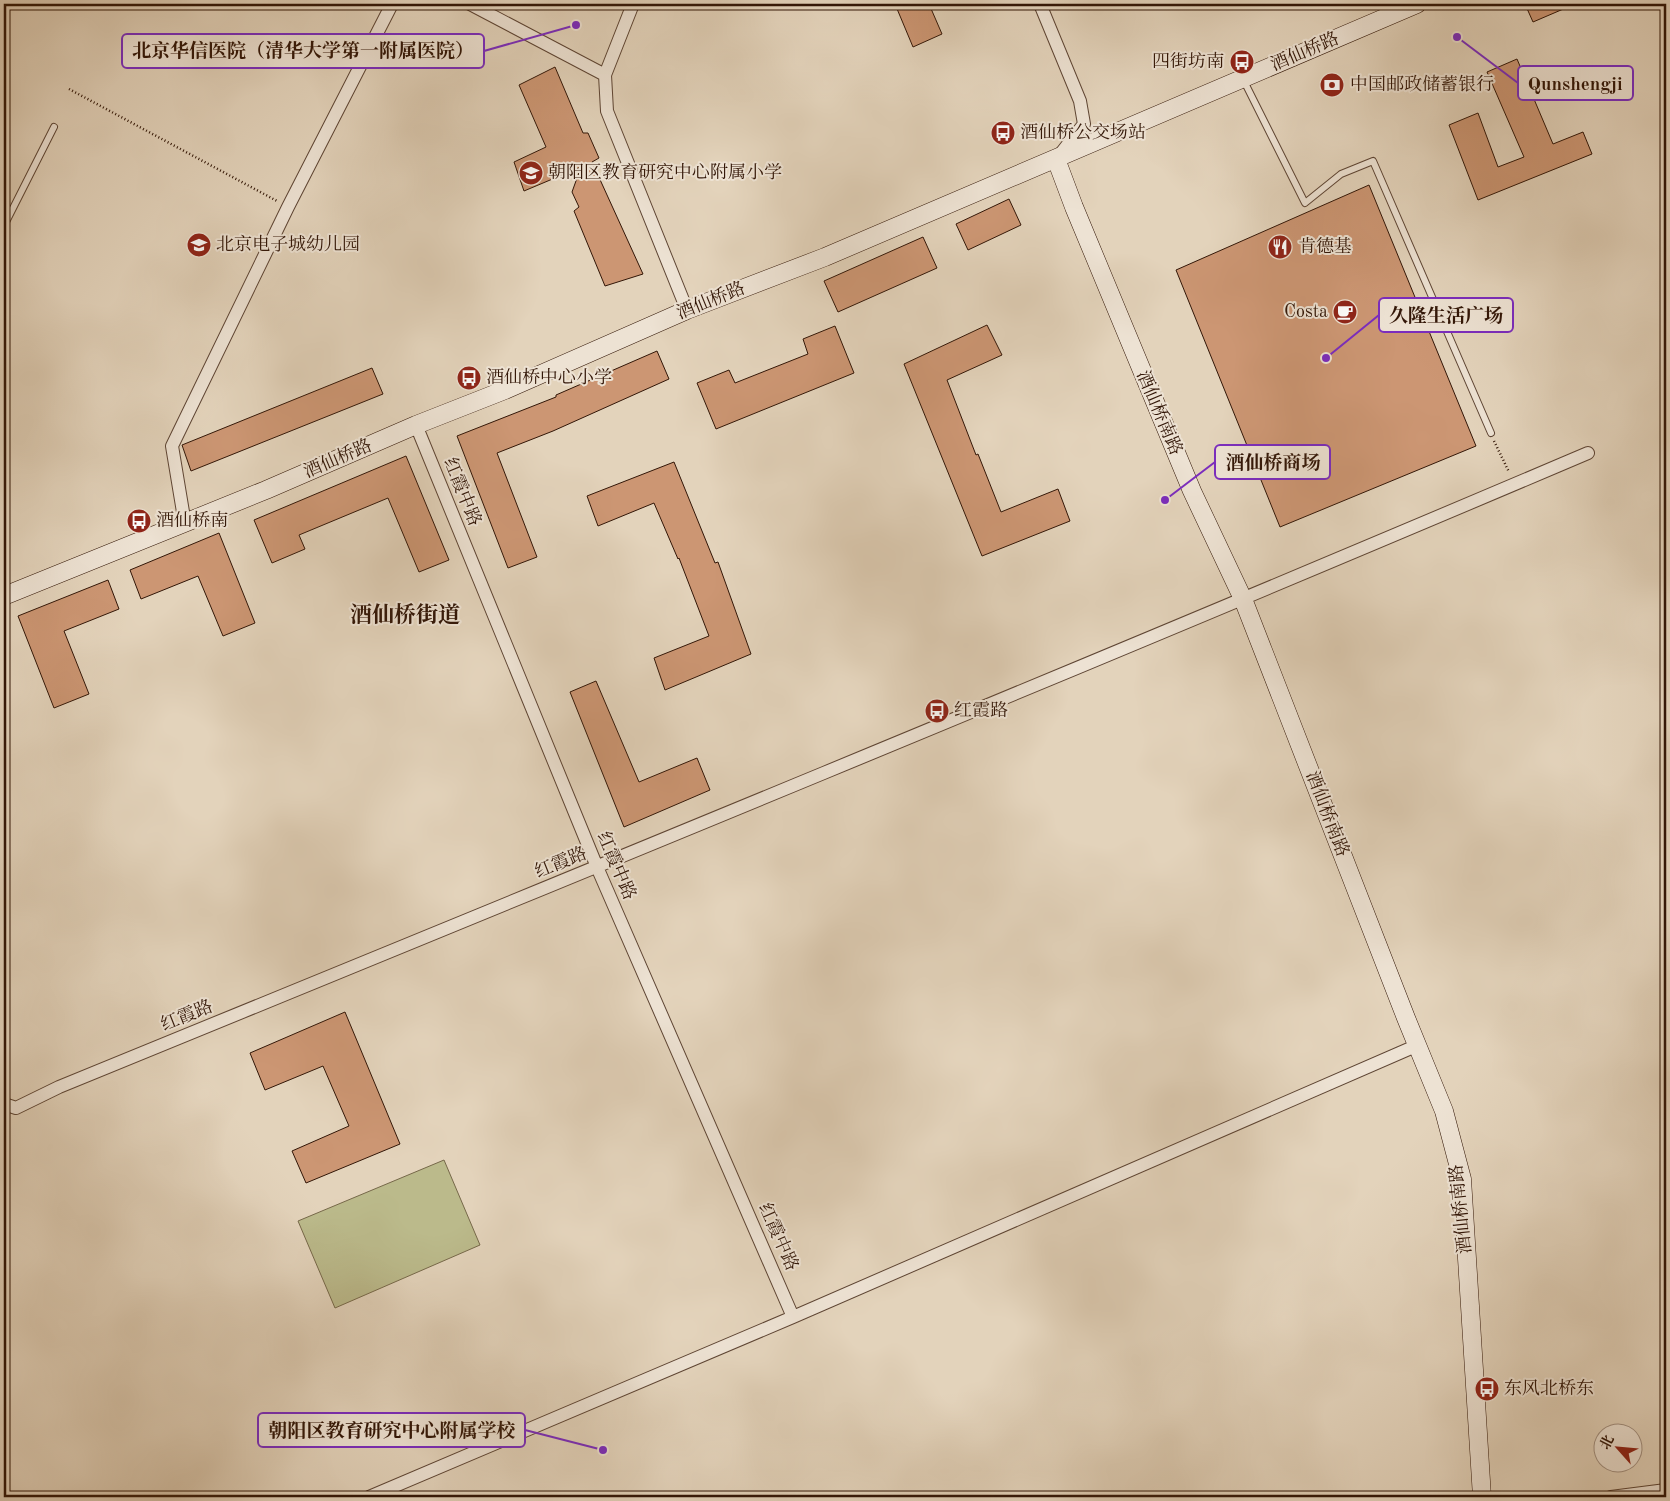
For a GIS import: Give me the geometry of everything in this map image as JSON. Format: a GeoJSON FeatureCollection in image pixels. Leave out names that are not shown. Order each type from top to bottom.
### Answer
{"type":"FeatureCollection","features":[{"type":"Feature","properties":{"kind":"street"},"geometry":{"type":"LineString","coordinates":[[185,524],[172,446],[288,207],[392,4]]}},
{"type":"Feature","properties":{"kind":"street"},"geometry":{"type":"LineString","coordinates":[[470,4],[605,76]]}},
{"type":"Feature","properties":{"kind":"street"},"geometry":{"type":"LineString","coordinates":[[633,4],[605,76],[607,111],[687,310]]}},
{"type":"Feature","properties":{"kind":"street"},"geometry":{"type":"LineString","coordinates":[[1040,4],[1080,101],[1084,124],[1056,159]]}},
{"type":"Feature","properties":{"kind":"street","name":"酒仙桥路"},"geometry":{"type":"LineString","coordinates":[[4,596],[185,524],[416,425],[505,390],[687,310],[825,257],[1243,79],[1406,6]]}},
{"type":"Feature","properties":{"kind":"street","name":"酒仙桥南路"},"geometry":{"type":"LineString","coordinates":[[1056,159],[1074,207],[1192,491],[1243,600],[1402,1009],[1444,1111],[1462,1179],[1482,1497]]}},
{"type":"Feature","properties":{"kind":"street","name":"红霞中路"},"geometry":{"type":"LineString","coordinates":[[416,425],[597,867],[793,1317]]}},
{"type":"Feature","properties":{"kind":"street","name":"红霞路"},"geometry":{"type":"LineString","coordinates":[[4,1104],[16,1108],[59,1087],[1243,600],[1588,453]]}},
{"type":"Feature","properties":{"kind":"street"},"geometry":{"type":"LineString","coordinates":[[369,1497],[793,1317],[1418,1044]]}},
{"type":"Feature","properties":{"kind":"street"},"geometry":{"type":"LineString","coordinates":[[1612,1497],[1666,1490]]}},
{"type":"Feature","properties":{"kind":"lane"},"geometry":{"type":"LineString","coordinates":[[1243,79],[1305,203],[1341,174],[1374,161],[1491,433]]}},
{"type":"Feature","properties":{"kind":"lane"},"geometry":{"type":"LineString","coordinates":[[4,226],[54,128]]}},
{"type":"Feature","properties":{"kind":"path"},"geometry":{"type":"LineString","coordinates":[[68,89],[288,207]]}},
{"type":"Feature","properties":{"kind":"path"},"geometry":{"type":"LineString","coordinates":[[1491,433],[1514,484]]}},
{"type":"Feature","properties":{"kind":"shaded area"},"geometry":{"type":"Polygon","coordinates":[[[444,1160],[480,1245],[335,1308],[298,1221],[444,1160]]]}},
{"type":"Feature","properties":{"kind":"building"},"geometry":{"type":"Polygon","coordinates":[[[895,4],[929,4],[942,34],[913,47],[895,4]]]}},
{"type":"Feature","properties":{"kind":"building"},"geometry":{"type":"Polygon","coordinates":[[[1525,4],[1575,4],[1533,22],[1525,4]]]}},
{"type":"Feature","properties":{"kind":"building"},"geometry":{"type":"Polygon","coordinates":[[[1517,59],[1553,144],[1583,132],[1592,154],[1478,200],[1449,125],[1478,113],[1498,167],[1524,157],[1487,72],[1517,59]]]}},
{"type":"Feature","properties":{"kind":"building"},"geometry":{"type":"Polygon","coordinates":[[[555,67],[583,133],[588,133],[599,158],[592,162],[643,274],[605,286],[574,211],[579,207],[572,192],[581,167],[524,191],[514,162],[546,147],[519,85],[555,67]]]}},
{"type":"Feature","properties":{"kind":"building"},"geometry":{"type":"Polygon","coordinates":[[[1369,185],[1476,446],[1280,527],[1176,270],[1369,185]]]}},
{"type":"Feature","properties":{"kind":"building"},"geometry":{"type":"Polygon","coordinates":[[[1009,199],[1021,225],[968,250],[956,224],[1009,199]]]}},
{"type":"Feature","properties":{"kind":"building"},"geometry":{"type":"Polygon","coordinates":[[[923,237],[937,268],[838,312],[824,281],[923,237]]]}},
{"type":"Feature","properties":{"kind":"building"},"geometry":{"type":"Polygon","coordinates":[[[987,325],[1002,355],[947,380],[976,455],[978,454],[1001,512],[1058,489],[1070,521],[982,556],[904,364],[987,325]]]}},
{"type":"Feature","properties":{"kind":"building"},"geometry":{"type":"Polygon","coordinates":[[[835,326],[854,373],[716,429],[697,383],[729,370],[735,383],[808,354],[803,339],[835,326]]]}},
{"type":"Feature","properties":{"kind":"building"},"geometry":{"type":"Polygon","coordinates":[[[657,351],[669,379],[553,431],[497,453],[537,557],[508,568],[457,436],[556,397],[556,395],[657,351]]]}},
{"type":"Feature","properties":{"kind":"building"},"geometry":{"type":"Polygon","coordinates":[[[372,368],[383,394],[191,471],[182,445],[372,368]]]}},
{"type":"Feature","properties":{"kind":"building"},"geometry":{"type":"Polygon","coordinates":[[[406,456],[449,560],[419,572],[388,498],[299,535],[305,549],[272,563],[254,520],[406,456]]]}},
{"type":"Feature","properties":{"kind":"building"},"geometry":{"type":"Polygon","coordinates":[[[674,462],[715,563],[718,562],[751,654],[665,690],[654,658],[709,636],[679,558],[654,503],[598,526],[587,496],[674,462]]]}},
{"type":"Feature","properties":{"kind":"building"},"geometry":{"type":"Polygon","coordinates":[[[219,533],[255,623],[223,636],[198,576],[141,599],[130,570],[219,533]]]}},
{"type":"Feature","properties":{"kind":"building"},"geometry":{"type":"Polygon","coordinates":[[[108,580],[119,609],[64,631],[89,694],[54,708],[18,616],[108,580]]]}},
{"type":"Feature","properties":{"kind":"building"},"geometry":{"type":"Polygon","coordinates":[[[596,681],[639,782],[697,758],[710,790],[624,827],[570,692],[596,681]]]}},
{"type":"Feature","properties":{"kind":"building"},"geometry":{"type":"Polygon","coordinates":[[[345,1012],[400,1144],[306,1183],[292,1151],[349,1126],[323,1066],[265,1090],[250,1053],[345,1012]]]}},
{"type":"Feature","properties":{"kind":"place","name":"北京华信医院（清华大学第一附属医院）"},"geometry":{"type":"Point","coordinates":[576,25]}},
{"type":"Feature","properties":{"kind":"place","name":"Qunshengji"},"geometry":{"type":"Point","coordinates":[1457,37]}},
{"type":"Feature","properties":{"kind":"place","name":"四街坊南"},"geometry":{"type":"Point","coordinates":[1242,62]}},
{"type":"Feature","properties":{"kind":"place","name":"中国邮政储蓄银行"},"geometry":{"type":"Point","coordinates":[1332,85]}},
{"type":"Feature","properties":{"kind":"place","name":"酒仙桥公交场站"},"geometry":{"type":"Point","coordinates":[1003,133]}},
{"type":"Feature","properties":{"kind":"place","name":"朝阳区教育研究中心附属小学"},"geometry":{"type":"Point","coordinates":[531,173]}},
{"type":"Feature","properties":{"kind":"place","name":"北京电子城幼儿园"},"geometry":{"type":"Point","coordinates":[199,245]}},
{"type":"Feature","properties":{"kind":"place","name":"肯德基"},"geometry":{"type":"Point","coordinates":[1280,247]}},
{"type":"Feature","properties":{"kind":"place","name":"Costa"},"geometry":{"type":"Point","coordinates":[1345,312]}},
{"type":"Feature","properties":{"kind":"place","name":"久隆生活广场"},"geometry":{"type":"Point","coordinates":[1326,358]}},
{"type":"Feature","properties":{"kind":"place","name":"酒仙桥中心小学"},"geometry":{"type":"Point","coordinates":[469,378]}},
{"type":"Feature","properties":{"kind":"place","name":"酒仙桥商场"},"geometry":{"type":"Point","coordinates":[1165,500]}},
{"type":"Feature","properties":{"kind":"place","name":"酒仙桥南"},"geometry":{"type":"Point","coordinates":[139,521]}},
{"type":"Feature","properties":{"kind":"place","name":"红霞路"},"geometry":{"type":"Point","coordinates":[937,711]}},
{"type":"Feature","properties":{"kind":"place","name":"东风北桥东"},"geometry":{"type":"Point","coordinates":[1487,1389]}},
{"type":"Feature","properties":{"kind":"place","name":"朝阳区教育研究中心附属学校"},"geometry":{"type":"Point","coordinates":[603,1450]}},
{"type":"Feature","properties":{"kind":"district","name":"酒仙桥街道"},"geometry":{"type":"Point","coordinates":[405,616]}}]}
